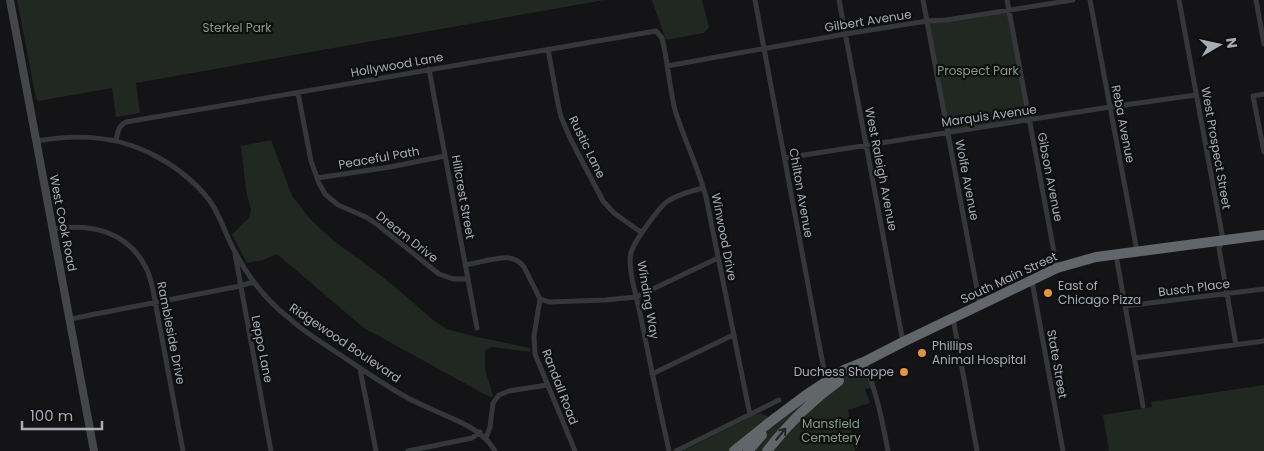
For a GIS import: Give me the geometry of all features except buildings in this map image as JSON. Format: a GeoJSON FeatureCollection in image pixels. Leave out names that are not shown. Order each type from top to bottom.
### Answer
{"type":"FeatureCollection","features":[{"type":"Feature","properties":{"kind":"highway","name":"South Main Street"},"geometry":{"type":"LineString","coordinates":[[767,451],[796,417],[844,370],[1057,268],[1088,259],[1116,254],[1264,235]]}},
{"type":"Feature","properties":{"kind":"highway","name":"South Main Street"},"geometry":{"type":"LineString","coordinates":[[788,410],[806,395],[827,385]]}},
{"type":"Feature","properties":{"kind":"highway"},"geometry":{"type":"LineString","coordinates":[[734,451],[788,410]]}},
{"type":"Feature","properties":{"kind":"highway"},"geometry":{"type":"LineString","coordinates":[[748,451],[788,410]]}},
{"type":"Feature","properties":{"kind":"main road","name":"West Cook Road"},"geometry":{"type":"LineString","coordinates":[[10,0],[94,451]]}},
{"type":"Feature","properties":{"kind":"street","name":"Chilton Avenue"},"geometry":{"type":"LineString","coordinates":[[755,0],[827,385]]}},
{"type":"Feature","properties":{"kind":"street","name":"West Raleigh Avenue"},"geometry":{"type":"LineString","coordinates":[[839,0],[903,342]]}},
{"type":"Feature","properties":{"kind":"street","name":"Wolfe Avenue"},"geometry":{"type":"LineString","coordinates":[[923,0],[980,305]]}},
{"type":"Feature","properties":{"kind":"street","name":"Gibson Avenue"},"geometry":{"type":"LineString","coordinates":[[1006,0],[1057,268]]}},
{"type":"Feature","properties":{"kind":"street","name":"Gilbert Avenue"},"geometry":{"type":"LineString","coordinates":[[667,66],[845,34],[1073,0]]}},
{"type":"Feature","properties":{"kind":"street","name":"Reba Avenue"},"geometry":{"type":"LineString","coordinates":[[1090,0],[1137,251]]}},
{"type":"Feature","properties":{"kind":"street","name":"West Prospect Street"},"geometry":{"type":"LineString","coordinates":[[1179,0],[1222,241],[1219,248],[1236,345]]}},
{"type":"Feature","properties":{"kind":"street"},"geometry":{"type":"LineString","coordinates":[[1256,0],[1264,44]]}},
{"type":"Feature","properties":{"kind":"street","name":"Hollywood Lane"},"geometry":{"type":"LineString","coordinates":[[116,140],[119,127],[126,122],[656,31],[662,38],[667,66]]}},
{"type":"Feature","properties":{"kind":"street","name":"Rustic Lane"},"geometry":{"type":"LineString","coordinates":[[548,49],[561,117],[588,172],[608,208],[642,233]]}},
{"type":"Feature","properties":{"kind":"street","name":"Winwood Drive"},"geometry":{"type":"LineString","coordinates":[[667,66],[671,92],[680,126],[696,164],[703,188],[750,414]]}},
{"type":"Feature","properties":{"kind":"street","name":"Hillcrest Street"},"geometry":{"type":"LineString","coordinates":[[429,69],[477,328]]}},
{"type":"Feature","properties":{"kind":"street","name":"Dream Drive"},"geometry":{"type":"LineString","coordinates":[[298,93],[311,161],[325,194],[334,202],[378,224],[435,272],[453,279],[468,278]]}},
{"type":"Feature","properties":{"kind":"street"},"geometry":{"type":"LineString","coordinates":[[1264,94],[1253,96],[1263,139],[1264,152]]}},
{"type":"Feature","properties":{"kind":"street","name":"Marquis Avenue"},"geometry":{"type":"LineString","coordinates":[[785,158],[1196,95]]}},
{"type":"Feature","properties":{"kind":"street","name":"Ridgewood Boulevard"},"geometry":{"type":"LineString","coordinates":[[37,141],[74,138],[116,140],[143,150],[170,164],[210,201],[234,251],[253,282],[288,318],[360,369],[406,397],[480,432],[495,451]]}},
{"type":"Feature","properties":{"kind":"street","name":"Peaceful Path"},"geometry":{"type":"LineString","coordinates":[[317,178],[390,167],[445,156]]}},
{"type":"Feature","properties":{"kind":"street","name":"Winding Way"},"geometry":{"type":"LineString","coordinates":[[669,451],[636,296],[630,255],[642,233],[669,200],[703,188]]}},
{"type":"Feature","properties":{"kind":"street","name":"Rambleside Drive"},"geometry":{"type":"LineString","coordinates":[[53,229],[90,227],[104,231],[126,243],[146,268],[156,302],[183,451]]}},
{"type":"Feature","properties":{"kind":"street","name":"Leppo Lane"},"geometry":{"type":"LineString","coordinates":[[234,251],[271,451]]}},
{"type":"Feature","properties":{"kind":"street"},"geometry":{"type":"LineString","coordinates":[[1116,254],[1143,406]]}},
{"type":"Feature","properties":{"kind":"street"},"geometry":{"type":"LineString","coordinates":[[465,264],[512,258],[524,267],[540,299],[548,302],[605,300],[636,296],[718,258]]}},
{"type":"Feature","properties":{"kind":"street","name":"State Street"},"geometry":{"type":"LineString","coordinates":[[1032,280],[1063,451]]}},
{"type":"Feature","properties":{"kind":"street"},"geometry":{"type":"LineString","coordinates":[[70,318],[253,282]]}},
{"type":"Feature","properties":{"kind":"street","name":"Busch Place"},"geometry":{"type":"LineString","coordinates":[[1126,306],[1264,289]]}},
{"type":"Feature","properties":{"kind":"street","name":"Randall Road"},"geometry":{"type":"LineString","coordinates":[[540,299],[534,342],[535,354],[575,451]]}},
{"type":"Feature","properties":{"kind":"street"},"geometry":{"type":"LineString","coordinates":[[953,318],[977,451]]}},
{"type":"Feature","properties":{"kind":"street"},"geometry":{"type":"LineString","coordinates":[[652,374],[733,335]]}},
{"type":"Feature","properties":{"kind":"street"},"geometry":{"type":"LineString","coordinates":[[1134,358],[1264,342]]}},
{"type":"Feature","properties":{"kind":"street"},"geometry":{"type":"LineString","coordinates":[[864,362],[877,398],[888,451]]}},
{"type":"Feature","properties":{"kind":"street"},"geometry":{"type":"LineString","coordinates":[[360,369],[376,451]]}},
{"type":"Feature","properties":{"kind":"street"},"geometry":{"type":"LineString","coordinates":[[486,438],[490,427],[493,403],[499,395],[547,385]]}},
{"type":"Feature","properties":{"kind":"street"},"geometry":{"type":"LineString","coordinates":[[676,451],[779,400]]}},
{"type":"Feature","properties":{"kind":"street"},"geometry":{"type":"LineString","coordinates":[[408,451],[472,438],[480,432]]}},
{"type":"Feature","properties":{"kind":"green space","name":"Sterkel Park"},"geometry":{"type":"Polygon","coordinates":[[[17,0],[604,0],[136,83],[140,113],[116,117],[112,88],[38,101],[36,99],[17,0]]]}},
{"type":"Feature","properties":{"kind":"green space"},"geometry":{"type":"Polygon","coordinates":[[[652,0],[702,0],[709,27],[704,33],[666,40],[652,0]]]}},
{"type":"Feature","properties":{"kind":"green space","name":"Prospect Park"},"geometry":{"type":"Polygon","coordinates":[[[1008,10],[1029,120],[948,132],[927,21],[1008,10]]]}},
{"type":"Feature","properties":{"kind":"green space"},"geometry":{"type":"Polygon","coordinates":[[[271,140],[292,196],[311,220],[335,242],[366,264],[433,320],[447,329],[530,348],[530,352],[492,347],[485,350],[485,369],[493,396],[488,396],[364,328],[277,254],[263,260],[247,263],[232,235],[249,218],[251,210],[246,190],[241,146],[271,140]]]}},
{"type":"Feature","properties":{"kind":"green space","name":"Mansfield Cemetery"},"geometry":{"type":"Polygon","coordinates":[[[866,357],[876,387],[865,389],[870,403],[848,410],[855,451],[683,451],[755,415],[761,413],[769,419],[866,357]]]}},
{"type":"Feature","properties":{"kind":"green space"},"geometry":{"type":"Polygon","coordinates":[[[1264,385],[1264,451],[1106,451],[1109,450],[1103,415],[1152,407],[1151,402],[1264,385]]]}},
{"type":"Feature","properties":{"kind":"place","name":"East of Chicago Pizza"},"geometry":{"type":"Point","coordinates":[1048,293]}},
{"type":"Feature","properties":{"kind":"place","name":"Phillips Animal Hospital"},"geometry":{"type":"Point","coordinates":[922,353]}},
{"type":"Feature","properties":{"kind":"place","name":"Duchess Shoppe"},"geometry":{"type":"Point","coordinates":[904,372]}}]}
